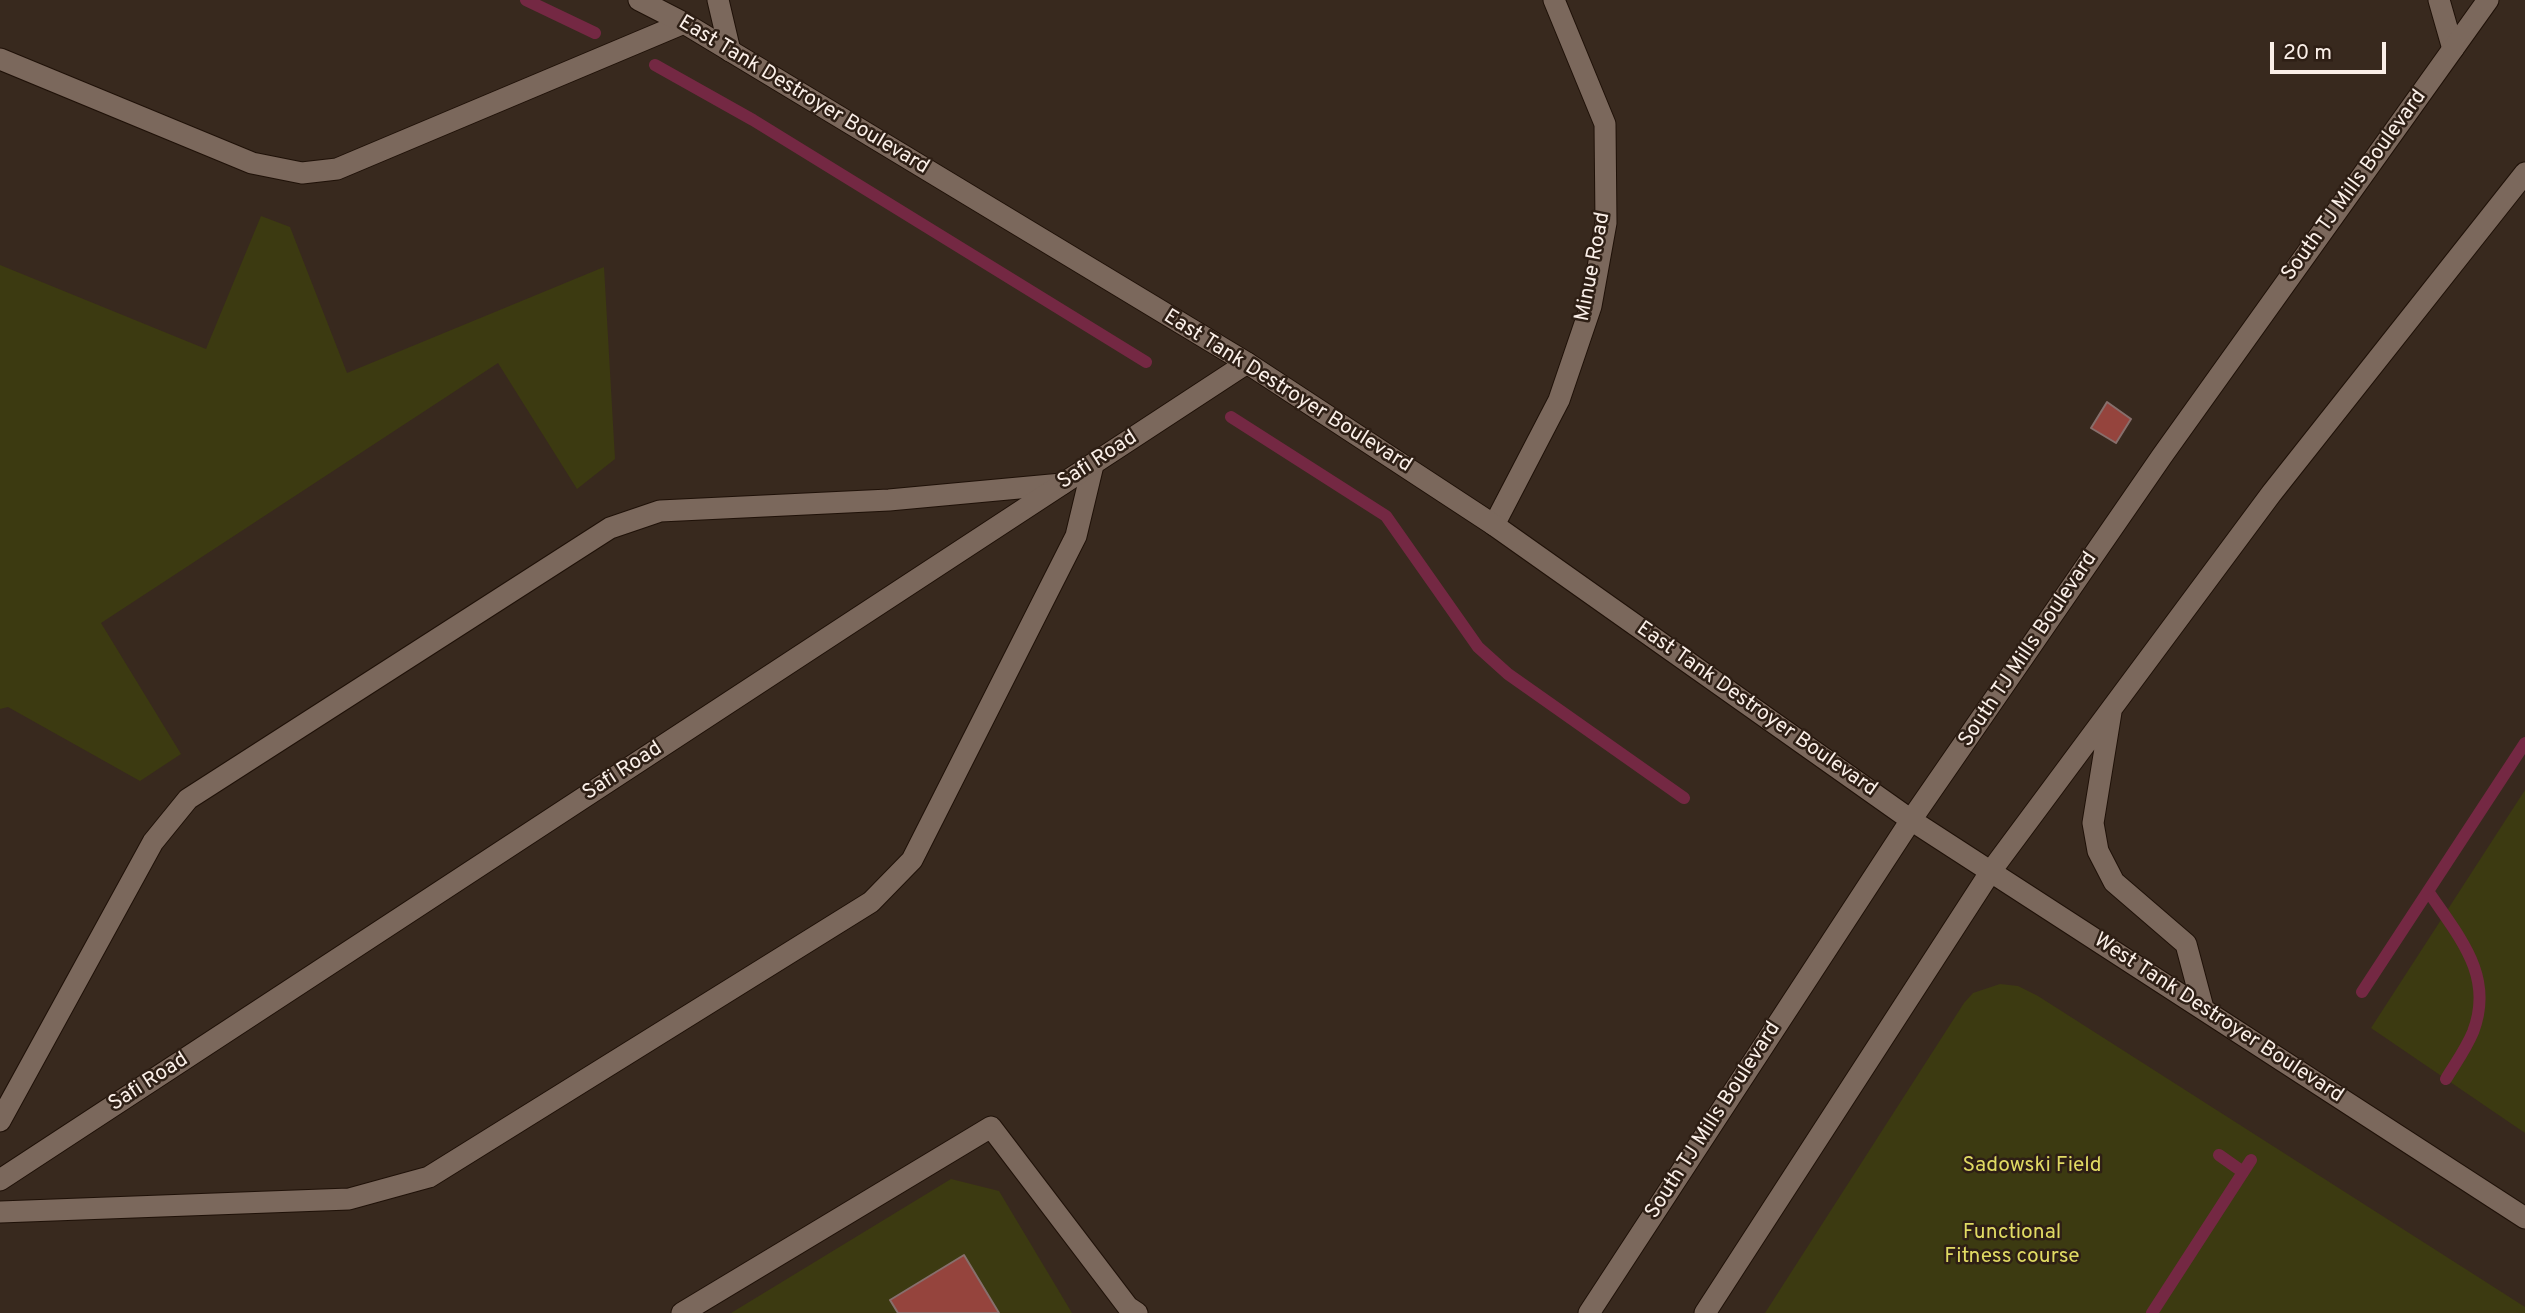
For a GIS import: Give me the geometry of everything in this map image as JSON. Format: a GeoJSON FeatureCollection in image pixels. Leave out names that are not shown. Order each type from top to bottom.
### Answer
{"type":"FeatureCollection","features":[{"type":"Feature","properties":{"kind":"street","name":"East Tank Destroyer Boulevard"},"geometry":{"type":"LineString","coordinates":[[639,0],[684,23],[1247,363],[1494,525],[1912,820]]}},
{"type":"Feature","properties":{"kind":"street"},"geometry":{"type":"LineString","coordinates":[[718,0],[730,51]]}},
{"type":"Feature","properties":{"kind":"street","name":"Minue Road"},"geometry":{"type":"LineString","coordinates":[[1494,525],[1559,400],[1591,306],[1606,223],[1605,124],[1554,0]]}},
{"type":"Feature","properties":{"kind":"street"},"geometry":{"type":"LineString","coordinates":[[2439,0],[2453,49]]}},
{"type":"Feature","properties":{"kind":"street","name":"South TJ Mills Boulevard"},"geometry":{"type":"LineString","coordinates":[[1589,1313],[1912,820],[2162,456],[2488,0]]}},
{"type":"Feature","properties":{"kind":"street"},"geometry":{"type":"LineString","coordinates":[[0,59],[252,163],[302,173],[337,169],[684,23]]}},
{"type":"Feature","properties":{"kind":"street"},"geometry":{"type":"LineString","coordinates":[[1705,1313],[1991,871],[2271,494],[2525,173]]}},
{"type":"Feature","properties":{"kind":"street","name":"Safi Road"},"geometry":{"type":"LineString","coordinates":[[0,1180],[1247,363]]}},
{"type":"Feature","properties":{"kind":"street"},"geometry":{"type":"LineString","coordinates":[[0,1212],[349,1199],[429,1177],[871,902],[912,860],[1076,536],[1093,465]]}},
{"type":"Feature","properties":{"kind":"street"},"geometry":{"type":"LineString","coordinates":[[0,1121],[153,842],[188,799],[610,528],[660,511],[889,500],[1062,484]]}},
{"type":"Feature","properties":{"kind":"street"},"geometry":{"type":"LineString","coordinates":[[2112,708],[2093,823],[2098,851],[2114,882],[2186,944],[2203,1009]]}},
{"type":"Feature","properties":{"kind":"street","name":"West Tank Destroyer Boulevard"},"geometry":{"type":"LineString","coordinates":[[1912,820],[2525,1218]]}},
{"type":"Feature","properties":{"kind":"street"},"geometry":{"type":"LineString","coordinates":[[682,1313],[991,1127],[1128,1307],[1137,1313]]}},
{"type":"Feature","properties":{"kind":"green space"},"geometry":{"type":"Polygon","coordinates":[[[261,216],[290,227],[347,373],[604,267],[615,459],[577,489],[498,363],[101,623],[181,754],[140,781],[8,707],[0,709],[0,265],[206,349],[261,216]]]}},
{"type":"Feature","properties":{"kind":"green space"},"geometry":{"type":"Polygon","coordinates":[[[2525,790],[2525,1133],[2371,1028],[2525,790]]]}},
{"type":"Feature","properties":{"kind":"green space","name":"Sadowski Field"},"geometry":{"type":"Polygon","coordinates":[[[2000,984],[2018,986],[2038,996],[2525,1307],[2525,1313],[1765,1313],[1964,1003],[1973,993],[2000,984]]]}},
{"type":"Feature","properties":{"kind":"green space"},"geometry":{"type":"Polygon","coordinates":[[[951,1179],[999,1191],[1072,1313],[999,1313],[964,1255],[890,1299],[898,1313],[731,1313],[951,1179]]]}},
{"type":"Feature","properties":{"kind":"building"},"geometry":{"type":"Polygon","coordinates":[[[2107,402],[2131,419],[2116,443],[2091,428],[2107,402]]]}},
{"type":"Feature","properties":{"kind":"building"},"geometry":{"type":"Polygon","coordinates":[[[964,1255],[999,1313],[898,1313],[890,1300],[964,1255]]]}},
{"type":"Feature","properties":{"kind":"waterway"},"geometry":{"type":"LineString","coordinates":[[526,0],[595,33]]}},
{"type":"Feature","properties":{"kind":"waterway"},"geometry":{"type":"LineString","coordinates":[[655,65],[753,120],[1146,362]]}},
{"type":"Feature","properties":{"kind":"waterway"},"geometry":{"type":"LineString","coordinates":[[1231,417],[1386,516],[1478,647],[1508,674],[1684,798]]}},
{"type":"Feature","properties":{"kind":"waterway"},"geometry":{"type":"LineString","coordinates":[[2362,992],[2525,743]]}},
{"type":"Feature","properties":{"kind":"waterway"},"geometry":{"type":"LineString","coordinates":[[2428,891],[2470,957],[2479,992],[2479,1011],[2473,1032],[2446,1079]]}},
{"type":"Feature","properties":{"kind":"waterway"},"geometry":{"type":"LineString","coordinates":[[2219,1155],[2243,1172]]}},
{"type":"Feature","properties":{"kind":"waterway"},"geometry":{"type":"LineString","coordinates":[[2152,1313],[2251,1160]]}},
{"type":"Feature","properties":{"kind":"park label","name":"Functional Fitness course"},"geometry":{"type":"Point","coordinates":[2012,1246]}}]}
